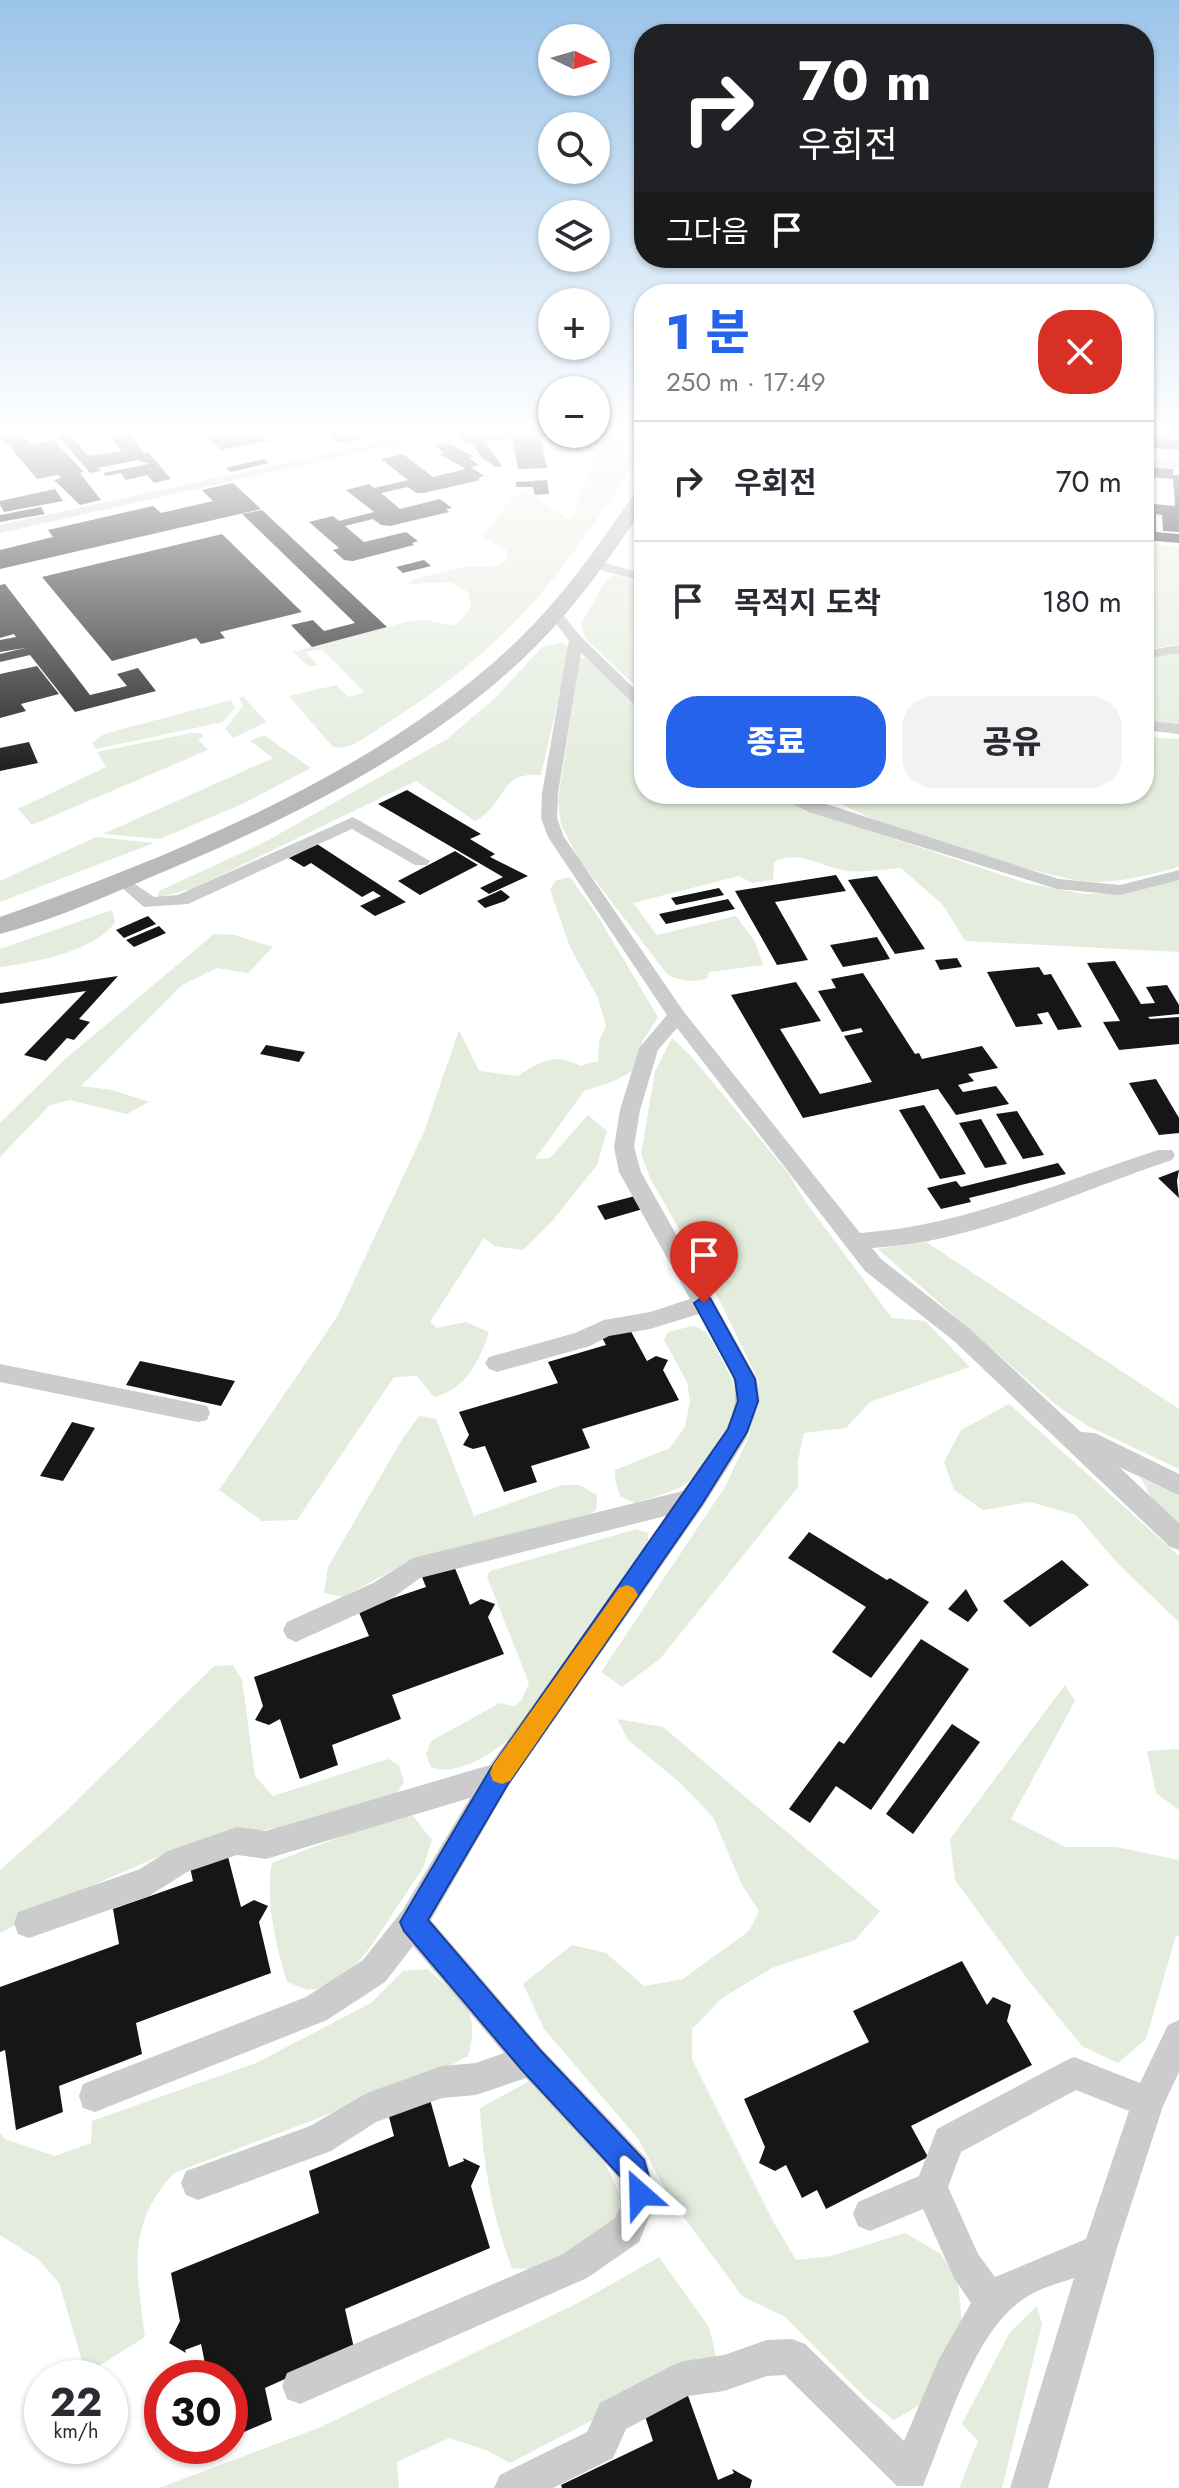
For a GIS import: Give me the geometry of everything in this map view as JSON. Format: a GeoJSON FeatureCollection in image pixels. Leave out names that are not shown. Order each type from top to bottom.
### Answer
{"type":"FeatureCollection","features":[{"type":"Feature","properties":{"kind":"street"},"geometry":{"type":"LineString","coordinates":[[0,926],[123,881],[294,802],[380,754],[469,693],[527,643],[555,614],[604,551]]}},
{"type":"Feature","properties":{"kind":"street"},"geometry":{"type":"LineString","coordinates":[[595,564],[634,575]]}},
{"type":"Feature","properties":{"kind":"street"},"geometry":{"type":"LineString","coordinates":[[555,614],[576,640],[634,696]]}},
{"type":"Feature","properties":{"kind":"street"},"geometry":{"type":"LineString","coordinates":[[576,640],[550,793],[549,818],[563,848],[677,1016],[873,1265],[962,1335],[1179,1539]]}},
{"type":"Feature","properties":{"kind":"street"},"geometry":{"type":"LineString","coordinates":[[1154,653],[1179,649]]}},
{"type":"Feature","properties":{"kind":"street"},"geometry":{"type":"LineString","coordinates":[[1154,726],[1179,729]]}},
{"type":"Feature","properties":{"kind":"street"},"geometry":{"type":"LineString","coordinates":[[805,804],[1057,884],[1120,890],[1179,875]]}},
{"type":"Feature","properties":{"kind":"street"},"geometry":{"type":"LineString","coordinates":[[123,881],[150,903],[182,900],[353,822],[421,861]]}},
{"type":"Feature","properties":{"kind":"street"},"geometry":{"type":"LineString","coordinates":[[95,2096],[316,2009],[374,1971],[413,1922],[499,1776],[695,1498],[737,1432],[748,1401],[745,1379],[630,1172],[624,1147],[630,1110],[649,1048],[677,1016]]}},
{"type":"Feature","properties":{"kind":"street"},"geometry":{"type":"LineString","coordinates":[[854,1241],[912,1237],[998,1215],[1165,1155]]}},
{"type":"Feature","properties":{"kind":"street"},"geometry":{"type":"LineString","coordinates":[[497,1363],[582,1340],[594,1331],[625,1321],[642,1322],[704,1303]]}},
{"type":"Feature","properties":{"kind":"street"},"geometry":{"type":"LineString","coordinates":[[0,1373],[198,1413]]}},
{"type":"Feature","properties":{"kind":"street"},"geometry":{"type":"LineString","coordinates":[[1067,1431],[1179,1485]]}},
{"type":"Feature","properties":{"kind":"street"},"geometry":{"type":"LineString","coordinates":[[296,1630],[382,1591],[413,1569],[695,1498]]}},
{"type":"Feature","properties":{"kind":"street"},"geometry":{"type":"LineString","coordinates":[[29,1923],[149,1881],[178,1861],[237,1841],[266,1845],[499,1776]]}},
{"type":"Feature","properties":{"kind":"street"},"geometry":{"type":"LineString","coordinates":[[300,2386],[575,2266],[616,2240],[636,2220],[640,2194],[634,2170],[531,2060],[413,1922]]}},
{"type":"Feature","properties":{"kind":"street"},"geometry":{"type":"LineString","coordinates":[[1029,2488],[1099,2251],[1148,2102],[1179,2036]]}},
{"type":"Feature","properties":{"kind":"street"},"geometry":{"type":"LineString","coordinates":[[198,2183],[319,2139],[367,2109],[442,2082],[476,2079],[531,2060]]}},
{"type":"Feature","properties":{"kind":"street"},"geometry":{"type":"LineString","coordinates":[[993,2304],[966,2266],[931,2188],[949,2141],[1074,2073],[1148,2102]]}},
{"type":"Feature","properties":{"kind":"street"},"geometry":{"type":"LineString","coordinates":[[870,2214],[931,2188]]}},
{"type":"Feature","properties":{"kind":"street"},"geometry":{"type":"LineString","coordinates":[[513,2488],[600,2445],[613,2416],[684,2379],[724,2373],[767,2358],[792,2357],[906,2481],[934,2413],[974,2331],[993,2304],[1008,2288],[1099,2251]]}},
{"type":"Feature","properties":{"kind":"green space"},"geometry":{"type":"Polygon","coordinates":[[[506,551],[573,551],[527,610],[468,665],[358,742],[345,747],[332,746],[289,696],[336,685],[349,697],[364,692],[322,649],[305,652],[318,665],[309,667],[293,652],[410,621],[427,620],[453,626],[471,606],[468,592],[452,582],[409,584],[413,579],[462,567],[497,566],[508,560],[506,551]]]}},
{"type":"Feature","properties":{"kind":"green space"},"geometry":{"type":"Polygon","coordinates":[[[1154,551],[1179,551],[1179,644],[1154,648],[1154,551]]]}},
{"type":"Feature","properties":{"kind":"green space"},"geometry":{"type":"Polygon","coordinates":[[[614,575],[634,580],[634,685],[585,638],[581,623],[607,579],[614,575]]]}},
{"type":"Feature","properties":{"kind":"green space"},"geometry":{"type":"Polygon","coordinates":[[[562,642],[570,648],[541,775],[517,778],[494,805],[475,821],[416,781],[192,889],[157,898],[159,891],[263,843],[447,739],[495,698],[542,647],[562,642]]]}},
{"type":"Feature","properties":{"kind":"green space"},"geometry":{"type":"Polygon","coordinates":[[[1179,652],[1179,724],[1154,721],[1154,656],[1179,652]]]}},
{"type":"Feature","properties":{"kind":"green space"},"geometry":{"type":"Polygon","coordinates":[[[580,658],[587,659],[634,704],[634,804],[793,804],[1026,883],[1084,894],[1114,893],[1179,878],[1179,952],[965,941],[943,905],[901,868],[849,871],[794,857],[774,862],[773,880],[752,883],[739,876],[633,903],[657,935],[736,916],[755,942],[763,965],[709,972],[707,979],[687,981],[667,974],[578,858],[561,825],[558,800],[580,658]]]}},
{"type":"Feature","properties":{"kind":"green space"},"geometry":{"type":"Polygon","coordinates":[[[239,697],[244,697],[266,722],[233,738],[225,729],[243,706],[239,697]]]}},
{"type":"Feature","properties":{"kind":"green space"},"geometry":{"type":"Polygon","coordinates":[[[231,700],[235,708],[223,722],[96,749],[92,743],[104,734],[231,700]]]}},
{"type":"Feature","properties":{"kind":"green space"},"geometry":{"type":"Polygon","coordinates":[[[201,733],[204,737],[198,739],[208,750],[32,825],[18,809],[106,767],[97,752],[201,733]]]}},
{"type":"Feature","properties":{"kind":"green space"},"geometry":{"type":"Polygon","coordinates":[[[264,735],[311,768],[242,804],[160,839],[103,834],[273,758],[250,741],[264,735]]]}},
{"type":"Feature","properties":{"kind":"green space"},"geometry":{"type":"Polygon","coordinates":[[[1154,738],[1179,739],[1179,867],[1107,882],[1082,881],[990,858],[868,817],[842,804],[1154,804],[1154,738]]]}},
{"type":"Feature","properties":{"kind":"green space"},"geometry":{"type":"Polygon","coordinates":[[[96,837],[154,843],[0,902],[0,881],[96,837]]]}},
{"type":"Feature","properties":{"kind":"green space"},"geometry":{"type":"Polygon","coordinates":[[[570,877],[597,915],[658,1017],[643,1040],[631,1072],[584,1091],[535,1159],[550,1158],[588,1115],[607,1131],[597,1165],[553,1220],[523,1250],[494,1246],[484,1238],[430,1322],[437,1328],[466,1322],[489,1332],[476,1363],[463,1381],[434,1397],[417,1376],[394,1377],[297,1520],[262,1521],[219,1490],[337,1317],[424,1132],[459,1030],[479,1071],[518,1076],[548,1060],[563,1060],[580,1066],[598,1061],[599,1041],[606,1026],[598,998],[570,947],[550,890],[555,881],[570,877]]]}},
{"type":"Feature","properties":{"kind":"green space"},"geometry":{"type":"Polygon","coordinates":[[[112,910],[115,922],[94,941],[46,959],[0,967],[0,949],[112,910]]]}},
{"type":"Feature","properties":{"kind":"green space"},"geometry":{"type":"Polygon","coordinates":[[[214,934],[235,935],[273,947],[248,973],[217,968],[182,985],[81,1086],[112,1090],[149,1102],[127,1114],[69,1100],[49,1106],[0,1157],[0,1123],[63,1061],[214,934]]]}},
{"type":"Feature","properties":{"kind":"green space"},"geometry":{"type":"Polygon","coordinates":[[[672,1038],[690,1055],[788,1173],[805,1201],[892,1318],[925,1321],[970,1367],[870,1402],[846,1428],[804,1433],[798,1461],[798,1487],[660,1659],[622,1687],[601,1672],[725,1487],[749,1436],[759,1382],[721,1303],[650,1178],[641,1154],[655,1071],[672,1038]]]}},
{"type":"Feature","properties":{"kind":"green space"},"geometry":{"type":"Polygon","coordinates":[[[926,1242],[1179,1409],[1179,1469],[1088,1426],[1056,1405],[878,1249],[926,1242]]]}},
{"type":"Feature","properties":{"kind":"green space"},"geometry":{"type":"Polygon","coordinates":[[[698,1327],[709,1337],[729,1373],[736,1397],[734,1414],[716,1449],[700,1471],[682,1486],[635,1503],[620,1496],[615,1470],[670,1448],[685,1427],[690,1401],[687,1382],[664,1340],[668,1332],[698,1327]]]}},
{"type":"Feature","properties":{"kind":"green space"},"geometry":{"type":"Polygon","coordinates":[[[1009,1404],[1179,1556],[1179,1622],[1119,1565],[1076,1515],[1030,1502],[983,1510],[954,1490],[944,1462],[961,1430],[1009,1404]]]}},
{"type":"Feature","properties":{"kind":"green space"},"geometry":{"type":"Polygon","coordinates":[[[419,1416],[436,1419],[474,1516],[562,1485],[579,1485],[597,1495],[596,1510],[584,1518],[402,1565],[343,1597],[324,1593],[328,1567],[401,1441],[419,1416]]]}},
{"type":"Feature","properties":{"kind":"green space"},"geometry":{"type":"Polygon","coordinates":[[[1141,1478],[1179,1494],[1179,1523],[1152,1499],[1141,1478]]]}},
{"type":"Feature","properties":{"kind":"green space"},"geometry":{"type":"Polygon","coordinates":[[[637,1529],[648,1533],[648,1544],[511,1738],[484,1757],[462,1766],[452,1769],[431,1767],[426,1754],[431,1741],[500,1703],[514,1706],[521,1701],[529,1683],[487,1577],[490,1571],[637,1529]]]}},
{"type":"Feature","properties":{"kind":"green space"},"geometry":{"type":"Polygon","coordinates":[[[233,1665],[242,1680],[255,1776],[273,1796],[388,1759],[399,1765],[404,1782],[395,1797],[311,1824],[246,1832],[171,1851],[98,1883],[0,1933],[0,1870],[61,1816],[214,1666],[233,1665]]]}},
{"type":"Feature","properties":{"kind":"green space"},"geometry":{"type":"Polygon","coordinates":[[[1065,1685],[1075,1701],[1011,1819],[1065,1847],[1116,1847],[1179,1860],[1179,1936],[1176,1936],[1146,2039],[1118,2063],[1082,2046],[1029,1981],[955,1880],[950,1839],[1065,1685]]]}},
{"type":"Feature","properties":{"kind":"green space"},"geometry":{"type":"Polygon","coordinates":[[[617,1719],[663,1727],[880,1911],[855,1940],[772,1968],[722,1998],[692,2029],[692,2059],[774,2223],[796,2260],[831,2256],[905,2233],[941,2254],[958,2282],[962,2324],[923,2403],[894,2420],[867,2399],[784,2316],[743,2297],[670,2199],[639,2140],[544,2029],[523,1984],[572,1945],[606,1953],[644,1986],[683,1979],[749,1931],[759,1911],[742,1885],[713,1817],[678,1781],[628,1740],[617,1719]]]}},
{"type":"Feature","properties":{"kind":"green space"},"geometry":{"type":"Polygon","coordinates":[[[1179,1749],[1179,1810],[1156,1793],[1147,1751],[1179,1749]]]}},
{"type":"Feature","properties":{"kind":"green space"},"geometry":{"type":"Polygon","coordinates":[[[413,1816],[432,1840],[423,1868],[369,1949],[338,1985],[308,1990],[287,1982],[271,1908],[272,1863],[387,1819],[413,1816]]]}},
{"type":"Feature","properties":{"kind":"green space"},"geometry":{"type":"Polygon","coordinates":[[[428,1969],[465,2006],[472,2026],[468,2056],[434,2074],[174,2173],[158,2193],[141,2231],[138,2271],[145,2337],[108,2360],[82,2360],[59,2283],[38,2259],[0,2235],[0,2133],[5,2139],[55,2156],[91,2143],[92,2121],[256,2063],[371,2003],[403,1971],[428,1969]]]}},
{"type":"Feature","properties":{"kind":"green space"},"geometry":{"type":"Polygon","coordinates":[[[535,2078],[604,2161],[621,2197],[614,2226],[590,2243],[553,2263],[527,2269],[512,2268],[490,2190],[480,2108],[535,2078]]]}},
{"type":"Feature","properties":{"kind":"green space"},"geometry":{"type":"Polygon","coordinates":[[[659,2257],[709,2327],[716,2356],[510,2463],[486,2450],[449,2438],[397,2462],[399,2488],[159,2488],[223,2464],[248,2464],[248,2454],[321,2427],[580,2302],[659,2257]]]}},
{"type":"Feature","properties":{"kind":"green space"},"geometry":{"type":"Polygon","coordinates":[[[1037,2306],[1042,2324],[1002,2488],[959,2488],[978,2441],[962,2424],[1010,2332],[1037,2306]]]}},
{"type":"Feature","properties":{"kind":"building"},"geometry":{"type":"Polygon","coordinates":[[[0,551],[78,551],[0,569],[0,551]]]}},
{"type":"Feature","properties":{"kind":"building"},"geometry":{"type":"Polygon","coordinates":[[[150,551],[240,551],[302,612],[220,632],[225,638],[201,644],[196,638],[112,661],[42,577],[150,551]]]}},
{"type":"Feature","properties":{"kind":"building"},"geometry":{"type":"Polygon","coordinates":[[[280,551],[306,551],[387,627],[312,647],[291,625],[313,620],[324,631],[355,623],[280,551]]]}},
{"type":"Feature","properties":{"kind":"building"},"geometry":{"type":"Polygon","coordinates":[[[334,551],[391,551],[353,561],[344,560],[334,551]]]}},
{"type":"Feature","properties":{"kind":"building"},"geometry":{"type":"Polygon","coordinates":[[[424,560],[431,566],[403,573],[396,567],[424,560]]]}},
{"type":"Feature","properties":{"kind":"building"},"geometry":{"type":"Polygon","coordinates":[[[5,584],[90,695],[127,686],[117,674],[138,668],[156,691],[75,712],[30,655],[0,662],[0,654],[25,648],[0,652],[0,640],[16,637],[14,634],[0,638],[0,585],[5,584]]]}},
{"type":"Feature","properties":{"kind":"building"},"geometry":{"type":"Polygon","coordinates":[[[37,666],[59,694],[21,704],[26,711],[0,718],[0,674],[37,666]]]}},
{"type":"Feature","properties":{"kind":"building"},"geometry":{"type":"Polygon","coordinates":[[[29,742],[38,763],[0,771],[0,748],[29,742]]]}},
{"type":"Feature","properties":{"kind":"building"},"geometry":{"type":"Polygon","coordinates":[[[407,790],[481,834],[470,839],[495,854],[490,857],[528,876],[489,894],[480,888],[503,877],[378,804],[407,790]]]}},
{"type":"Feature","properties":{"kind":"building"},"geometry":{"type":"Polygon","coordinates":[[[317,844],[406,902],[375,916],[360,906],[381,896],[373,891],[362,897],[311,863],[304,867],[289,858],[317,844]]]}},
{"type":"Feature","properties":{"kind":"building"},"geometry":{"type":"Polygon","coordinates":[[[455,851],[478,865],[420,895],[398,881],[455,851]]]}},
{"type":"Feature","properties":{"kind":"building"},"geometry":{"type":"Polygon","coordinates":[[[836,875],[846,891],[775,902],[808,960],[777,965],[735,891],[836,875]]]}},
{"type":"Feature","properties":{"kind":"building"},"geometry":{"type":"Polygon","coordinates":[[[877,876],[925,949],[895,954],[848,880],[877,876]]]}},
{"type":"Feature","properties":{"kind":"building"},"geometry":{"type":"Polygon","coordinates":[[[719,888],[724,895],[676,905],[671,898],[719,888]]]}},
{"type":"Feature","properties":{"kind":"building"},"geometry":{"type":"Polygon","coordinates":[[[501,890],[510,897],[505,901],[485,908],[477,901],[501,890]]]}},
{"type":"Feature","properties":{"kind":"building"},"geometry":{"type":"Polygon","coordinates":[[[728,899],[735,909],[666,924],[659,914],[728,899]]]}},
{"type":"Feature","properties":{"kind":"building"},"geometry":{"type":"Polygon","coordinates":[[[148,916],[156,924],[124,938],[116,930],[148,916]]]}},
{"type":"Feature","properties":{"kind":"building"},"geometry":{"type":"Polygon","coordinates":[[[159,926],[166,933],[134,947],[126,940],[159,926]]]}},
{"type":"Feature","properties":{"kind":"building"},"geometry":{"type":"Polygon","coordinates":[[[877,937],[890,959],[843,967],[830,945],[877,937]]]}},
{"type":"Feature","properties":{"kind":"building"},"geometry":{"type":"Polygon","coordinates":[[[957,958],[962,967],[940,970],[935,960],[957,958]]]}},
{"type":"Feature","properties":{"kind":"building"},"geometry":{"type":"Polygon","coordinates":[[[1115,961],[1141,1004],[1155,1003],[1146,987],[1167,985],[1179,1005],[1179,1014],[1148,1017],[1179,1017],[1179,1044],[1119,1050],[1103,1022],[1120,1021],[1087,963],[1115,961]]]}},
{"type":"Feature","properties":{"kind":"building"},"geometry":{"type":"Polygon","coordinates":[[[1039,967],[1044,975],[1051,974],[1082,1027],[1058,1030],[1048,1012],[1037,1014],[1043,1024],[1016,1027],[987,972],[1039,967]]]}},
{"type":"Feature","properties":{"kind":"building"},"geometry":{"type":"Polygon","coordinates":[[[863,973],[915,1054],[919,1053],[922,1059],[982,1046],[998,1068],[968,1074],[974,1081],[958,1085],[963,1092],[996,1086],[1009,1104],[956,1115],[938,1089],[803,1118],[731,995],[796,982],[821,1021],[780,1029],[820,1094],[872,1082],[844,1036],[863,1032],[861,1028],[842,1032],[818,991],[836,988],[831,979],[863,973]]]}},
{"type":"Feature","properties":{"kind":"building"},"geometry":{"type":"Polygon","coordinates":[[[118,976],[79,1019],[90,1022],[74,1040],[67,1038],[46,1061],[24,1055],[86,991],[0,1004],[0,993],[118,976]]]}},
{"type":"Feature","properties":{"kind":"building"},"geometry":{"type":"Polygon","coordinates":[[[266,1045],[305,1052],[299,1062],[260,1054],[266,1045]]]}},
{"type":"Feature","properties":{"kind":"building"},"geometry":{"type":"Polygon","coordinates":[[[1156,1079],[1179,1118],[1179,1133],[1159,1135],[1129,1083],[1156,1079]]]}},
{"type":"Feature","properties":{"kind":"building"},"geometry":{"type":"Polygon","coordinates":[[[924,1105],[966,1174],[940,1179],[899,1110],[924,1105]]]}},
{"type":"Feature","properties":{"kind":"building"},"geometry":{"type":"Polygon","coordinates":[[[1017,1111],[1044,1155],[1023,1159],[996,1114],[1017,1111]]]}},
{"type":"Feature","properties":{"kind":"building"},"geometry":{"type":"Polygon","coordinates":[[[981,1119],[1007,1164],[985,1168],[959,1123],[981,1119]]]}},
{"type":"Feature","properties":{"kind":"building"},"geometry":{"type":"Polygon","coordinates":[[[1058,1163],[1066,1174],[969,1198],[971,1202],[941,1209],[927,1188],[956,1181],[961,1187],[1058,1163]]]}},
{"type":"Feature","properties":{"kind":"building"},"geometry":{"type":"Polygon","coordinates":[[[1179,1170],[1177,1181],[1179,1198],[1158,1178],[1179,1170]]]}},
{"type":"Feature","properties":{"kind":"building"},"geometry":{"type":"Polygon","coordinates":[[[635,1196],[643,1209],[605,1220],[597,1206],[635,1196]]]}},
{"type":"Feature","properties":{"kind":"building"},"geometry":{"type":"Polygon","coordinates":[[[628,1326],[647,1361],[656,1356],[668,1360],[663,1370],[679,1400],[582,1429],[590,1448],[531,1466],[537,1482],[504,1492],[485,1446],[473,1449],[463,1445],[469,1435],[459,1412],[558,1383],[548,1362],[606,1345],[600,1334],[628,1326]]]}},
{"type":"Feature","properties":{"kind":"building"},"geometry":{"type":"Polygon","coordinates":[[[140,1361],[235,1381],[221,1406],[126,1385],[140,1361]]]}},
{"type":"Feature","properties":{"kind":"building"},"geometry":{"type":"Polygon","coordinates":[[[72,1422],[95,1428],[63,1481],[40,1476],[72,1422]]]}},
{"type":"Feature","properties":{"kind":"building"},"geometry":{"type":"Polygon","coordinates":[[[809,1532],[929,1602],[871,1678],[832,1652],[866,1607],[788,1558],[809,1532]]]}},
{"type":"Feature","properties":{"kind":"building"},"geometry":{"type":"Polygon","coordinates":[[[1062,1560],[1089,1585],[1030,1627],[1003,1601],[1062,1560]]]}},
{"type":"Feature","properties":{"kind":"building"},"geometry":{"type":"Polygon","coordinates":[[[452,1561],[470,1605],[481,1599],[495,1604],[488,1617],[504,1654],[392,1695],[401,1719],[332,1745],[338,1765],[300,1779],[280,1719],[269,1725],[255,1720],[263,1706],[254,1677],[369,1636],[358,1610],[426,1587],[420,1572],[452,1561]]]}},
{"type":"Feature","properties":{"kind":"building"},"geometry":{"type":"Polygon","coordinates":[[[966,1589],[978,1610],[968,1622],[948,1609],[966,1589]]]}},
{"type":"Feature","properties":{"kind":"building"},"geometry":{"type":"Polygon","coordinates":[[[921,1639],[969,1669],[871,1810],[836,1786],[810,1823],[789,1809],[839,1741],[844,1744],[921,1639]]]}},
{"type":"Feature","properties":{"kind":"building"},"geometry":{"type":"Polygon","coordinates":[[[952,1724],[980,1742],[913,1834],[886,1814],[952,1724]]]}},
{"type":"Feature","properties":{"kind":"building"},"geometry":{"type":"Polygon","coordinates":[[[226,1849],[241,1907],[254,1900],[268,1906],[259,1922],[271,1973],[136,2023],[142,2054],[59,2086],[63,2112],[16,2130],[5,2050],[0,2052],[0,1987],[119,1944],[113,1909],[193,1881],[189,1863],[226,1849]]]}},
{"type":"Feature","properties":{"kind":"building"},"geometry":{"type":"Polygon","coordinates":[[[962,1961],[987,2005],[993,1997],[1011,2005],[1007,2021],[1032,2065],[911,2126],[928,2157],[826,2209],[817,2190],[802,2198],[786,2165],[775,2171],[759,2163],[765,2147],[744,2099],[869,2042],[853,2011],[962,1961]]]}},
{"type":"Feature","properties":{"kind":"building"},"geometry":{"type":"Polygon","coordinates":[[[429,2096],[449,2167],[464,2161],[463,2158],[480,2166],[471,2186],[490,2248],[345,2309],[354,2348],[265,2388],[272,2420],[248,2430],[248,2360],[204,2360],[201,2344],[185,2350],[186,2353],[169,2343],[180,2321],[171,2273],[319,2213],[309,2171],[394,2136],[388,2113],[429,2096]]]}},
{"type":"Feature","properties":{"kind":"building"},"geometry":{"type":"Polygon","coordinates":[[[687,2393],[718,2480],[734,2473],[732,2469],[752,2480],[750,2488],[562,2488],[561,2485],[653,2441],[644,2413],[687,2393]]]}},
{"type":"Feature","properties":{"kind":"slow traffic"},"geometry":{"type":"LineString","coordinates":[[502,1773],[627,1595]]}},
{"type":"Feature","properties":{"kind":"route"},"geometry":{"type":"LineString","coordinates":[[640,2194],[634,2170],[531,2060],[413,1922],[499,1776],[695,1498],[737,1432],[748,1401],[745,1379],[704,1303]]}}]}
